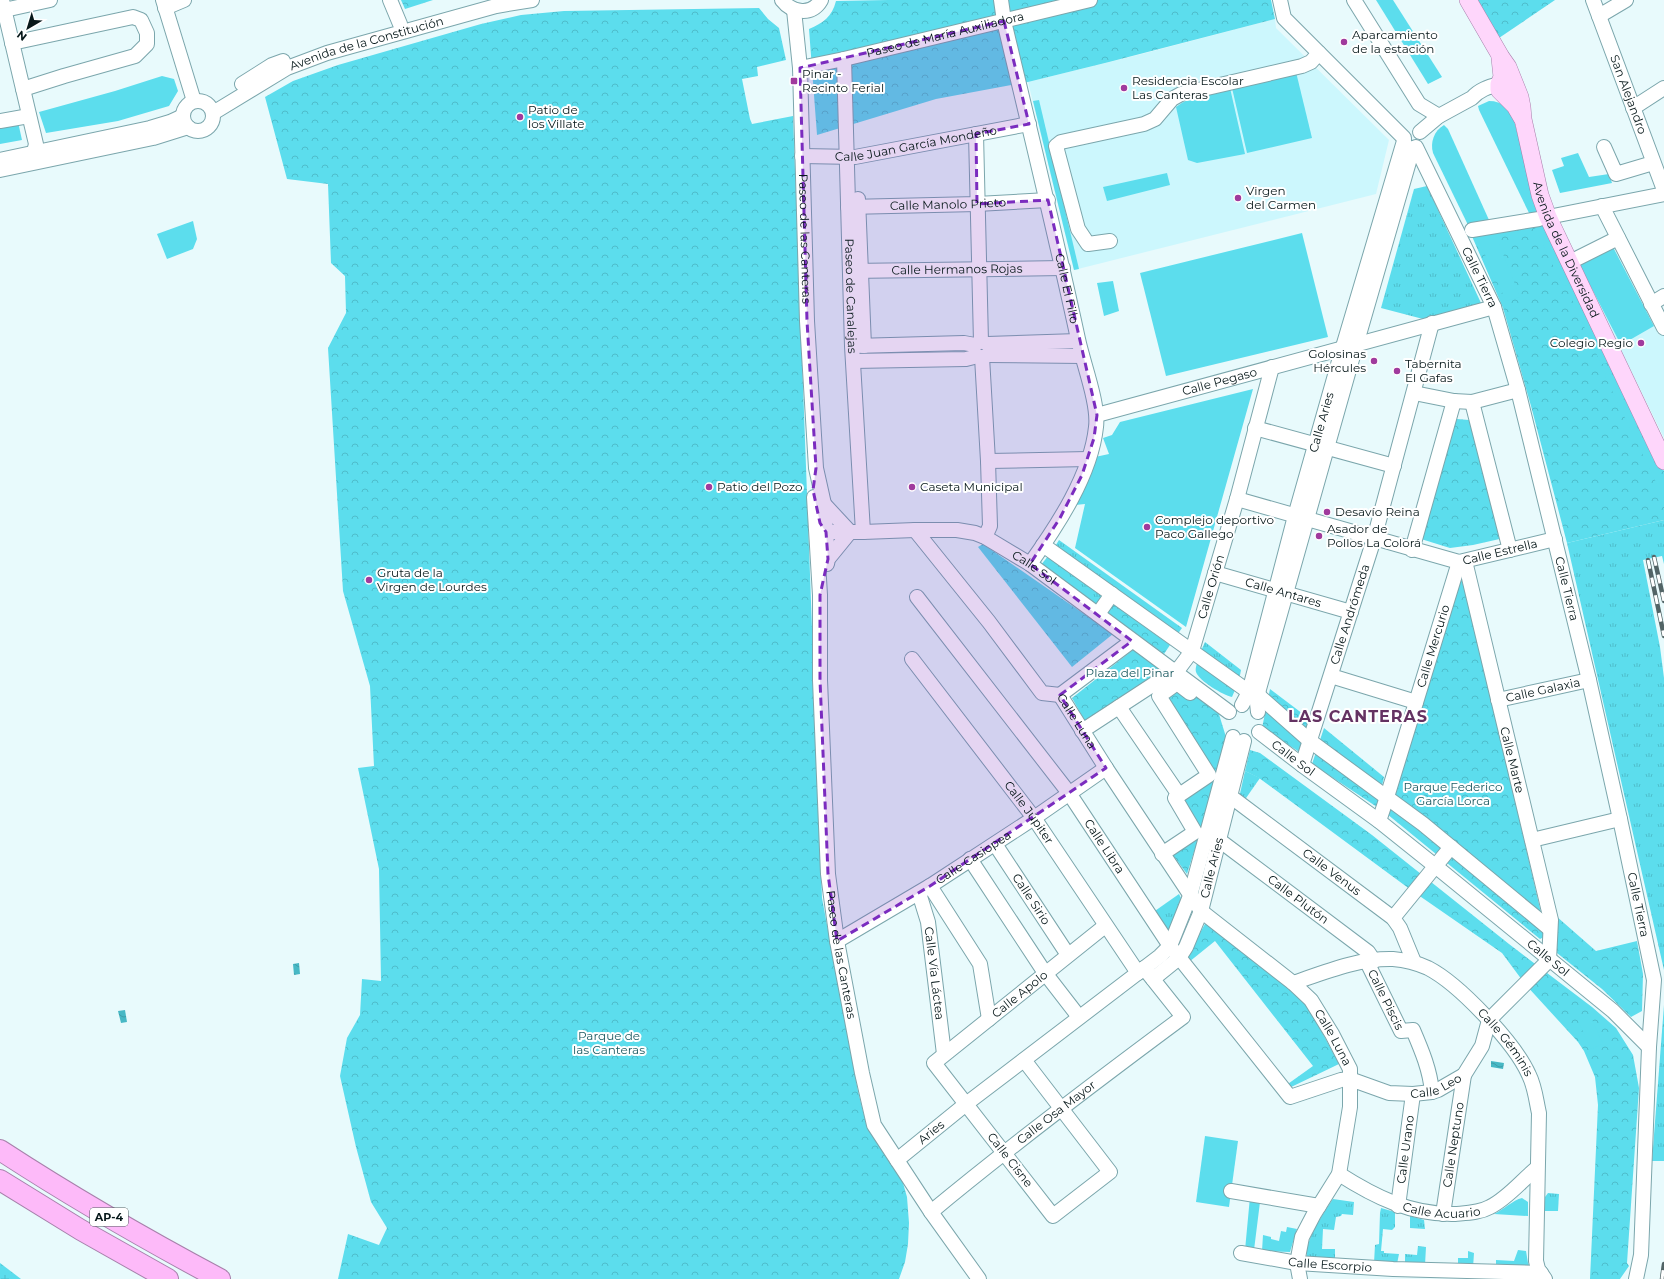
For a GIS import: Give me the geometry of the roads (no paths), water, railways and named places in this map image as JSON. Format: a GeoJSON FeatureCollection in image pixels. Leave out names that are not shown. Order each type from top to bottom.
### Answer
{"type":"FeatureCollection","features":[{"type":"Feature","properties":{"kind":"highway","name":"AP-4"},"geometry":{"type":"LineString","coordinates":[[0,1150],[93,1208],[220,1279]]}},
{"type":"Feature","properties":{"kind":"highway","name":"AP-4"},"geometry":{"type":"LineString","coordinates":[[0,1180],[81,1230],[168,1279]]}},
{"type":"Feature","properties":{"kind":"main road","name":"Avenida de la Diversidad"},"geometry":{"type":"LineString","coordinates":[[1468,0],[1501,57],[1502,77],[1506,87],[1522,107],[1523,119],[1540,195],[1543,218],[1664,461]]}},
{"type":"Feature","properties":{"kind":"street"},"geometry":{"type":"LineString","coordinates":[[34,152],[36,144],[2,7],[50,0]]}},
{"type":"Feature","properties":{"kind":"street"},"geometry":{"type":"LineString","coordinates":[[184,0],[164,4],[194,101]]}},
{"type":"Feature","properties":{"kind":"street"},"geometry":{"type":"LineString","coordinates":[[390,0],[400,24]]}},
{"type":"Feature","properties":{"kind":"street","name":"Avenida de la Constitución"},"geometry":{"type":"LineString","coordinates":[[211,110],[272,65],[327,46],[484,0]]}},
{"type":"Feature","properties":{"kind":"street","name":"Avenida de la Constitución"},"geometry":{"type":"LineString","coordinates":[[211,110],[287,68],[327,53],[496,6],[532,0]]}},
{"type":"Feature","properties":{"kind":"street"},"geometry":{"type":"LineString","coordinates":[[781,0],[794,10],[808,11],[815,8],[821,0]]}},
{"type":"Feature","properties":{"kind":"street","name":"Calle El Fillo"},"geometry":{"type":"LineString","coordinates":[[1001,0],[1004,21],[1048,200],[1078,341],[1096,415],[1095,432],[1082,475],[1060,518],[1030,564]]}},
{"type":"Feature","properties":{"kind":"street","name":"Paseo de María Auxiliadora"},"geometry":{"type":"LineString","coordinates":[[800,68],[844,59],[1090,0]]}},
{"type":"Feature","properties":{"kind":"street","name":"Calle Tierra"},"geometry":{"type":"LineString","coordinates":[[1280,0],[1284,18],[1409,144],[1430,176],[1494,307],[1518,390],[1589,680],[1654,980],[1649,1047]]}},
{"type":"Feature","properties":{"kind":"street"},"geometry":{"type":"LineString","coordinates":[[1354,0],[1418,104],[1439,116]]}},
{"type":"Feature","properties":{"kind":"street","name":"San Alejandro"},"geometry":{"type":"LineString","coordinates":[[1593,0],[1664,190]]}},
{"type":"Feature","properties":{"kind":"street"},"geometry":{"type":"LineString","coordinates":[[1599,16],[1626,0]]}},
{"type":"Feature","properties":{"kind":"street","name":"Paseo de las Canteras"},"geometry":{"type":"LineString","coordinates":[[794,10],[800,68],[807,321],[816,468],[813,480],[819,501]]}},
{"type":"Feature","properties":{"kind":"street"},"geometry":{"type":"LineString","coordinates":[[12,43],[133,17],[141,20],[147,33],[147,44],[135,56],[64,76],[23,90]]}},
{"type":"Feature","properties":{"kind":"street"},"geometry":{"type":"LineString","coordinates":[[1110,241],[1088,244],[1078,229],[1056,146],[1061,142],[1144,124],[1155,119],[1172,99],[1182,94],[1302,66],[1311,62],[1319,53]]}},
{"type":"Feature","properties":{"kind":"street","name":"Paseo de Canalejas"},"geometry":{"type":"LineString","coordinates":[[844,59],[861,346],[852,362],[857,532]]}},
{"type":"Feature","properties":{"kind":"street"},"geometry":{"type":"LineString","coordinates":[[1409,144],[1406,133],[1412,130],[1420,132],[1439,116],[1472,98],[1484,89],[1506,87]]}},
{"type":"Feature","properties":{"kind":"street"},"geometry":{"type":"LineString","coordinates":[[1633,108],[1664,88]]}},
{"type":"Feature","properties":{"kind":"street"},"geometry":{"type":"LineString","coordinates":[[194,101],[202,101],[211,110],[212,122],[205,129],[196,131],[186,121],[186,107],[194,101]]}},
{"type":"Feature","properties":{"kind":"street"},"geometry":{"type":"LineString","coordinates":[[0,121],[29,116]]}},
{"type":"Feature","properties":{"kind":"street"},"geometry":{"type":"LineString","coordinates":[[0,160],[150,128],[170,122],[186,121]]}},
{"type":"Feature","properties":{"kind":"street"},"geometry":{"type":"LineString","coordinates":[[0,170],[153,138],[186,121]]}},
{"type":"Feature","properties":{"kind":"street","name":"Calle Juan García Mondeño"},"geometry":{"type":"LineString","coordinates":[[802,156],[851,157],[1029,124]]}},
{"type":"Feature","properties":{"kind":"street"},"geometry":{"type":"LineString","coordinates":[[976,134],[979,269],[990,526],[985,537]]}},
{"type":"Feature","properties":{"kind":"street","name":"Calle Aries"},"geometry":{"type":"LineString","coordinates":[[1349,346],[1401,189],[1409,144]]}},
{"type":"Feature","properties":{"kind":"street","name":"Calle Aries"},"geometry":{"type":"LineString","coordinates":[[1242,705],[1253,693],[1349,346],[1409,144]]}},
{"type":"Feature","properties":{"kind":"street"},"geometry":{"type":"LineString","coordinates":[[1604,147],[1616,174],[1653,163]]}},
{"type":"Feature","properties":{"kind":"street"},"geometry":{"type":"LineString","coordinates":[[1401,189],[1410,176],[1416,174],[1430,176]]}},
{"type":"Feature","properties":{"kind":"street"},"geometry":{"type":"LineString","coordinates":[[1472,230],[1543,218],[1664,194]]}},
{"type":"Feature","properties":{"kind":"street","name":"Calle Manolo Prieto"},"geometry":{"type":"LineString","coordinates":[[853,207],[977,204],[1048,200]]}},
{"type":"Feature","properties":{"kind":"street"},"geometry":{"type":"LineString","coordinates":[[1602,206],[1664,328]]}},
{"type":"Feature","properties":{"kind":"street"},"geometry":{"type":"LineString","coordinates":[[1576,259],[1618,238]]}},
{"type":"Feature","properties":{"kind":"street","name":"Calle Hermanos Rojas"},"geometry":{"type":"LineString","coordinates":[[856,271],[1063,268]]}},
{"type":"Feature","properties":{"kind":"street"},"geometry":{"type":"LineString","coordinates":[[1651,304],[1664,296]]}},
{"type":"Feature","properties":{"kind":"street","name":"Calle Pegaso"},"geometry":{"type":"LineString","coordinates":[[1096,415],[1494,307]]}},
{"type":"Feature","properties":{"kind":"street","name":"Calle Andrómeda"},"geometry":{"type":"LineString","coordinates":[[1302,765],[1374,539],[1432,324]]}},
{"type":"Feature","properties":{"kind":"street"},"geometry":{"type":"LineString","coordinates":[[852,362],[966,358],[982,350],[1078,341]]}},
{"type":"Feature","properties":{"kind":"street"},"geometry":{"type":"LineString","coordinates":[[868,361],[861,346],[964,343],[996,356],[1082,356]]}},
{"type":"Feature","properties":{"kind":"street","name":"Calle Orión"},"geometry":{"type":"LineString","coordinates":[[1082,731],[1119,707],[1155,690],[1173,671],[1186,661],[1192,651],[1237,499],[1272,366]]}},
{"type":"Feature","properties":{"kind":"street"},"geometry":{"type":"LineString","coordinates":[[1414,393],[1454,401],[1472,402],[1518,390]]}},
{"type":"Feature","properties":{"kind":"street"},"geometry":{"type":"LineString","coordinates":[[1412,550],[1454,401]]}},
{"type":"Feature","properties":{"kind":"street"},"geometry":{"type":"LineString","coordinates":[[1472,402],[1510,550]]}},
{"type":"Feature","properties":{"kind":"street"},"geometry":{"type":"LineString","coordinates":[[1255,428],[1394,466]]}},
{"type":"Feature","properties":{"kind":"street"},"geometry":{"type":"LineString","coordinates":[[988,461],[1088,459]]}},
{"type":"Feature","properties":{"kind":"street","name":"Calle Estrella"},"geometry":{"type":"LineString","coordinates":[[1237,499],[1412,550],[1462,562],[1555,539]]}},
{"type":"Feature","properties":{"kind":"street"},"geometry":{"type":"LineString","coordinates":[[819,501],[857,532],[822,561]]}},
{"type":"Feature","properties":{"kind":"street"},"geometry":{"type":"LineString","coordinates":[[819,501],[820,523],[826,532],[821,541],[822,561]]}},
{"type":"Feature","properties":{"kind":"street"},"geometry":{"type":"LineString","coordinates":[[819,501],[822,561]]}},
{"type":"Feature","properties":{"kind":"street","name":"Calle Sol"},"geometry":{"type":"LineString","coordinates":[[826,532],[915,530],[969,532],[985,537],[1030,564],[1098,614],[1173,671],[1223,713]]}},
{"type":"Feature","properties":{"kind":"street","name":"Calle Luna"},"geometry":{"type":"LineString","coordinates":[[915,530],[989,622],[1042,693],[1060,695],[1162,854],[1201,911],[1293,983],[1311,1000],[1322,1017],[1350,1069],[1349,1121],[1339,1174],[1302,1237],[1297,1263],[1300,1279]]}},
{"type":"Feature","properties":{"kind":"street","name":"Calle Sol"},"geometry":{"type":"LineString","coordinates":[[1043,545],[1253,693],[1310,741],[1451,846],[1550,929]]}},
{"type":"Feature","properties":{"kind":"street","name":"Paseo de las Canteras"},"geometry":{"type":"LineString","coordinates":[[822,561],[820,595],[820,680],[828,874],[837,941],[870,1111],[874,1125],[979,1279]]}},
{"type":"Feature","properties":{"kind":"street","name":"Calle Marte"},"geometry":{"type":"LineString","coordinates":[[1462,562],[1498,700],[1551,920],[1549,960]]}},
{"type":"Feature","properties":{"kind":"street","name":"Calle Mercurio"},"geometry":{"type":"LineString","coordinates":[[1379,821],[1462,562]]}},
{"type":"Feature","properties":{"kind":"street","name":"Calle Antares"},"geometry":{"type":"LineString","coordinates":[[1215,573],[1351,612]]}},
{"type":"Feature","properties":{"kind":"street"},"geometry":{"type":"LineString","coordinates":[[1098,614],[1112,594]]}},
{"type":"Feature","properties":{"kind":"street","name":"Calle Libra"},"geometry":{"type":"LineString","coordinates":[[917,597],[1069,793],[1170,946],[1290,1097],[1322,1086],[1350,1079]]}},
{"type":"Feature","properties":{"kind":"street"},"geometry":{"type":"LineString","coordinates":[[1060,695],[1132,641]]}},
{"type":"Feature","properties":{"kind":"street","name":"Calle Júpiter"},"geometry":{"type":"LineString","coordinates":[[912,659],[1034,818],[1105,926],[1183,1017]]}},
{"type":"Feature","properties":{"kind":"street"},"geometry":{"type":"LineString","coordinates":[[1331,676],[1416,702]]}},
{"type":"Feature","properties":{"kind":"street","name":"Calle Galaxia"},"geometry":{"type":"LineString","coordinates":[[1498,700],[1589,680]]}},
{"type":"Feature","properties":{"kind":"street"},"geometry":{"type":"LineString","coordinates":[[1162,854],[1195,832],[1175,798],[1209,775],[1155,690],[1178,683],[1223,713],[1226,728],[1238,739],[1252,738],[1259,732],[1261,722],[1258,712],[1251,707],[1242,705],[1237,706],[1223,713]]}},
{"type":"Feature","properties":{"kind":"street","name":"Calle Aries"},"geometry":{"type":"LineString","coordinates":[[1253,693],[1258,712]]}},
{"type":"Feature","properties":{"kind":"street"},"geometry":{"type":"LineString","coordinates":[[1119,707],[1179,795]]}},
{"type":"Feature","properties":{"kind":"street","name":"Calle Sol"},"geometry":{"type":"LineString","coordinates":[[1259,732],[1379,821],[1434,865],[1613,1011],[1649,1047]]}},
{"type":"Feature","properties":{"kind":"street","name":"Calle Aries"},"geometry":{"type":"LineString","coordinates":[[966,1104],[1079,1017],[1145,974],[1179,958],[1186,947],[1201,911],[1230,796],[1238,739]]}},
{"type":"Feature","properties":{"kind":"street","name":"Calle Aries"},"geometry":{"type":"LineString","coordinates":[[1145,974],[1170,946],[1190,896],[1238,739]]}},
{"type":"Feature","properties":{"kind":"street","name":"Calle Casiopea"},"geometry":{"type":"LineString","coordinates":[[837,941],[924,889],[995,844],[1106,768]]}},
{"type":"Feature","properties":{"kind":"street","name":"Calle Venus"},"geometry":{"type":"LineString","coordinates":[[1230,796],[1393,918],[1400,928],[1414,962]]}},
{"type":"Feature","properties":{"kind":"street"},"geometry":{"type":"LineString","coordinates":[[1532,840],[1620,819]]}},
{"type":"Feature","properties":{"kind":"street","name":"Calle Plutón"},"geometry":{"type":"LineString","coordinates":[[1219,840],[1368,952],[1370,961]]}},
{"type":"Feature","properties":{"kind":"street","name":"Calle Sirio"},"geometry":{"type":"LineString","coordinates":[[995,844],[1068,955]]}},
{"type":"Feature","properties":{"kind":"street"},"geometry":{"type":"LineString","coordinates":[[1393,918],[1434,865],[1451,846]]}},
{"type":"Feature","properties":{"kind":"street"},"geometry":{"type":"LineString","coordinates":[[970,859],[1045,973],[1079,1017]]}},
{"type":"Feature","properties":{"kind":"street"},"geometry":{"type":"LineString","coordinates":[[924,889],[980,964],[989,1019]]}},
{"type":"Feature","properties":{"kind":"street","name":"Calle Vía Láctea"},"geometry":{"type":"LineString","coordinates":[[924,889],[939,1059]]}},
{"type":"Feature","properties":{"kind":"street","name":"Calle Apolo"},"geometry":{"type":"LineString","coordinates":[[939,1059],[1105,926]]}},
{"type":"Feature","properties":{"kind":"street","name":"Calle Géminis"},"geometry":{"type":"LineString","coordinates":[[1293,983],[1351,964],[1393,959],[1414,962],[1443,977],[1455,987],[1488,1020],[1515,1051],[1529,1075],[1535,1093],[1538,1113],[1535,1252],[1536,1261],[1543,1276]]}},
{"type":"Feature","properties":{"kind":"street"},"geometry":{"type":"LineString","coordinates":[[1488,1020],[1549,960]]}},
{"type":"Feature","properties":{"kind":"street","name":"Calle Piscis"},"geometry":{"type":"LineString","coordinates":[[1370,961],[1401,1032],[1413,1030],[1431,1078],[1432,1092]]}},
{"type":"Feature","properties":{"kind":"street","name":"Calle Osa Mayor"},"geometry":{"type":"LineString","coordinates":[[932,1212],[1004,1152],[1183,1017]]}},
{"type":"Feature","properties":{"kind":"street","name":"Calle Leo"},"geometry":{"type":"LineString","coordinates":[[1350,1079],[1389,1092],[1413,1094],[1432,1092],[1464,1075],[1482,1046],[1488,1020]]}},
{"type":"Feature","properties":{"kind":"street"},"geometry":{"type":"LineString","coordinates":[[1635,1276],[1640,1255],[1649,1047]]}},
{"type":"Feature","properties":{"kind":"street","name":"Calle Cisne"},"geometry":{"type":"LineString","coordinates":[[939,1059],[966,1104],[1053,1216],[1110,1172],[1061,1108]]}},
{"type":"Feature","properties":{"kind":"street"},"geometry":{"type":"LineString","coordinates":[[1024,1060],[1061,1108]]}},
{"type":"Feature","properties":{"kind":"street","name":"Calle Neptuno"},"geometry":{"type":"LineString","coordinates":[[1443,1214],[1464,1075]]}},
{"type":"Feature","properties":{"kind":"street","name":"Calle Urano"},"geometry":{"type":"LineString","coordinates":[[1398,1206],[1413,1094]]}},
{"type":"Feature","properties":{"kind":"street","name":"Aries"},"geometry":{"type":"LineString","coordinates":[[897,1160],[966,1104]]}},
{"type":"Feature","properties":{"kind":"street","name":"Calle Acuario"},"geometry":{"type":"LineString","coordinates":[[1339,1174],[1374,1195],[1398,1206],[1419,1211],[1443,1214],[1470,1213],[1491,1207],[1537,1168]]}},
{"type":"Feature","properties":{"kind":"street"},"geometry":{"type":"LineString","coordinates":[[1231,1191],[1319,1206]]}},
{"type":"Feature","properties":{"kind":"street","name":"Calle Escorpio"},"geometry":{"type":"LineString","coordinates":[[1241,1253],[1297,1263],[1393,1274],[1543,1276]]}},
{"type":"Feature","properties":{"kind":"water"},"geometry":{"type":"Polygon","coordinates":[[[299,963],[300,974],[294,975],[293,964],[299,963]]]}},
{"type":"Feature","properties":{"kind":"water"},"geometry":{"type":"Polygon","coordinates":[[[125,1010],[127,1022],[121,1023],[118,1011],[125,1010]]]}},
{"type":"Feature","properties":{"kind":"water"},"geometry":{"type":"Polygon","coordinates":[[[1491,1061],[1504,1063],[1503,1069],[1491,1067],[1491,1061]]]}},
{"type":"Feature","properties":{"kind":"railway"},"geometry":{"type":"LineString","coordinates":[[1654,557],[1664,601]]}},
{"type":"Feature","properties":{"kind":"railway"},"geometry":{"type":"LineString","coordinates":[[1648,560],[1664,636]]}},
{"type":"Feature","properties":{"kind":"railway"},"geometry":{"type":"LineString","coordinates":[[1662,1279],[1664,1264]]}},
{"type":"Feature","properties":{"kind":"place","name":"Aparcamiento de la estación"},"geometry":{"type":"Point","coordinates":[1344,42]}},
{"type":"Feature","properties":{"kind":"place","name":"Pinar - Recinto Ferial"},"geometry":{"type":"Point","coordinates":[794,81]}},
{"type":"Feature","properties":{"kind":"place","name":"Residencia Escolar Las Canteras"},"geometry":{"type":"Point","coordinates":[1124,88]}},
{"type":"Feature","properties":{"kind":"place","name":"Patio de los Villate"},"geometry":{"type":"Point","coordinates":[520,117]}},
{"type":"Feature","properties":{"kind":"place","name":"Virgen del Carmen"},"geometry":{"type":"Point","coordinates":[1238,198]}},
{"type":"Feature","properties":{"kind":"place","name":"Colegio Regio"},"geometry":{"type":"Point","coordinates":[1641,343]}},
{"type":"Feature","properties":{"kind":"place","name":"Golosinas Hércules"},"geometry":{"type":"Point","coordinates":[1374,361]}},
{"type":"Feature","properties":{"kind":"place","name":"Tabernita El Gafas"},"geometry":{"type":"Point","coordinates":[1397,371]}},
{"type":"Feature","properties":{"kind":"place","name":"Patio del Pozo"},"geometry":{"type":"Point","coordinates":[709,487]}},
{"type":"Feature","properties":{"kind":"place","name":"Caseta Municipal"},"geometry":{"type":"Point","coordinates":[912,487]}},
{"type":"Feature","properties":{"kind":"place","name":"Desavío Reina"},"geometry":{"type":"Point","coordinates":[1327,512]}},
{"type":"Feature","properties":{"kind":"place","name":"Complejo deportivo Paco Gallego"},"geometry":{"type":"Point","coordinates":[1147,527]}},
{"type":"Feature","properties":{"kind":"place","name":"Asador de Pollos La Colorá"},"geometry":{"type":"Point","coordinates":[1319,536]}},
{"type":"Feature","properties":{"kind":"place","name":"Gruta de la Virgen de Lourdes"},"geometry":{"type":"Point","coordinates":[369,580]}},
{"type":"Feature","properties":{"kind":"district","name":"LAS CANTERAS"},"geometry":{"type":"Point","coordinates":[1358,716]}},
{"type":"Feature","properties":{"kind":"park label","name":"Plaza del Pinar"},"geometry":{"type":"Point","coordinates":[1130,673]}},
{"type":"Feature","properties":{"kind":"park label","name":"Parque Federico García Lorca"},"geometry":{"type":"Point","coordinates":[1453,794]}},
{"type":"Feature","properties":{"kind":"park label","name":"Parque de las Canteras"},"geometry":{"type":"Point","coordinates":[609,1043]}}]}
